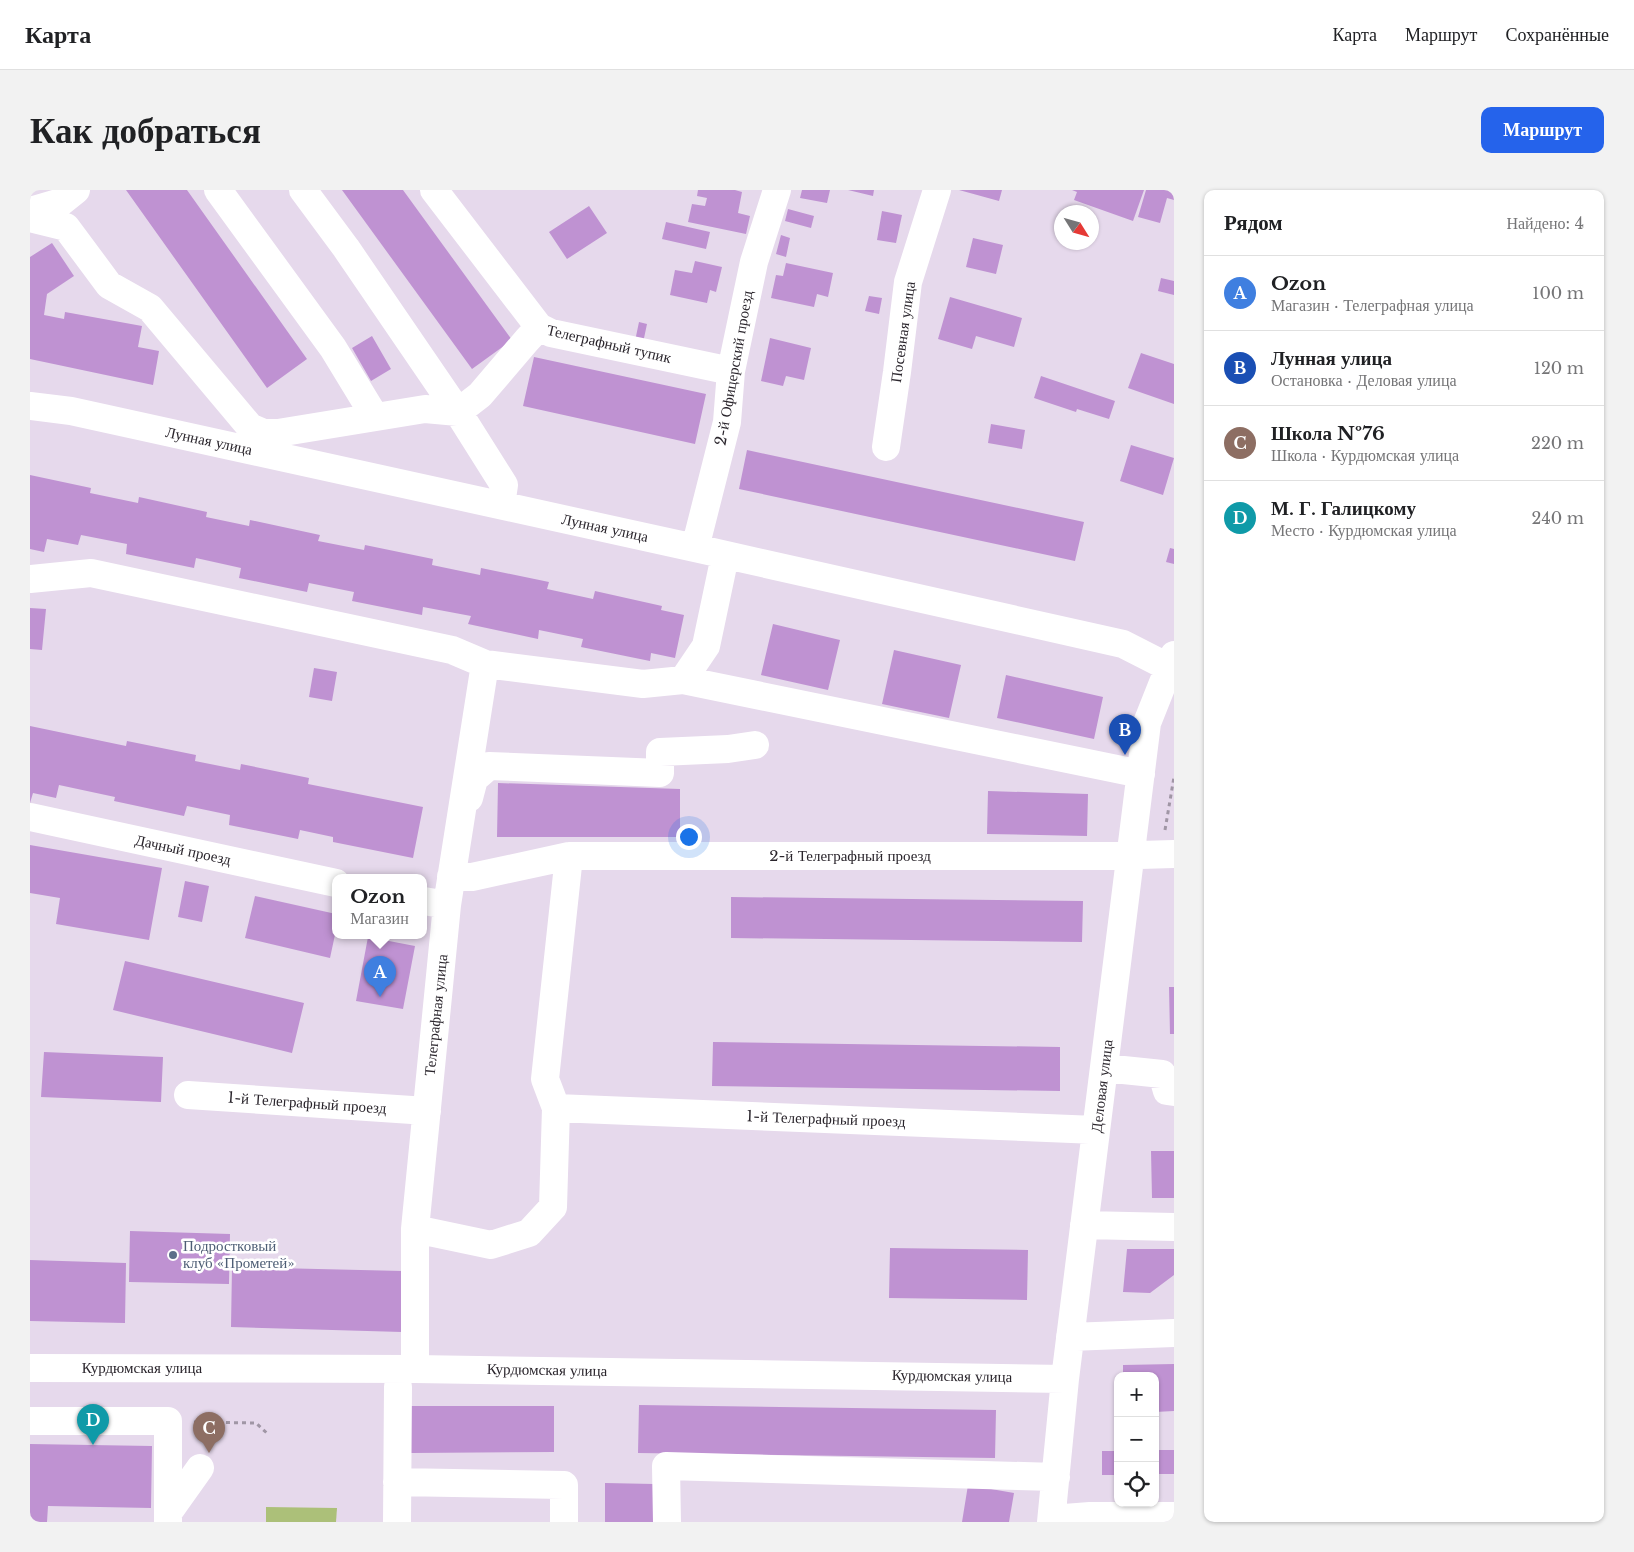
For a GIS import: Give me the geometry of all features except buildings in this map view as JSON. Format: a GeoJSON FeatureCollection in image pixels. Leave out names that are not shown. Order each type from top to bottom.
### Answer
{"type":"FeatureCollection","features":[{"type":"Feature","properties":{"kind":"street"},"geometry":{"type":"LineString","coordinates":[[30,211],[60,202],[76,190]]}},
{"type":"Feature","properties":{"kind":"street"},"geometry":{"type":"LineString","coordinates":[[218,190],[333,348],[375,417]]}},
{"type":"Feature","properties":{"kind":"street"},"geometry":{"type":"LineString","coordinates":[[303,190],[346,248],[458,412],[504,485],[501,506]]}},
{"type":"Feature","properties":{"kind":"street","name":"Телеграфный тупик"},"geometry":{"type":"LineString","coordinates":[[434,190],[539,328],[551,333],[730,371]]}},
{"type":"Feature","properties":{"kind":"street","name":"2-й Офицерский проезд"},"geometry":{"type":"LineString","coordinates":[[695,548],[727,422],[730,371],[754,262],[777,190]]}},
{"type":"Feature","properties":{"kind":"street","name":"Посевная улица"},"geometry":{"type":"LineString","coordinates":[[886,447],[898,372],[908,282],[937,190]]}},
{"type":"Feature","properties":{"kind":"street"},"geometry":{"type":"LineString","coordinates":[[30,218],[66,227],[109,285],[150,308],[250,427],[264,433],[278,433],[425,409],[458,412],[480,395],[539,328]]}},
{"type":"Feature","properties":{"kind":"street","name":"Лунная улица"},"geometry":{"type":"LineString","coordinates":[[30,406],[71,411],[1123,644],[1172,664]]}},
{"type":"Feature","properties":{"kind":"street"},"geometry":{"type":"LineString","coordinates":[[683,680],[706,646],[725,556]]}},
{"type":"Feature","properties":{"kind":"street"},"geometry":{"type":"LineString","coordinates":[[30,579],[91,573],[452,650],[485,664],[643,684],[683,680],[1141,774]]}},
{"type":"Feature","properties":{"kind":"street","name":"Телеграфная улица"},"geometry":{"type":"LineString","coordinates":[[397,1522],[397,1482],[407,1378],[415,1229],[427,1110],[435,903],[451,877],[485,664]]}},
{"type":"Feature","properties":{"kind":"street","name":"Деловая улица"},"geometry":{"type":"LineString","coordinates":[[1051,1520],[1065,1378],[1147,723],[1172,664]]}},
{"type":"Feature","properties":{"kind":"street"},"geometry":{"type":"LineString","coordinates":[[458,833],[474,779],[489,766],[660,773],[660,752],[728,749],[755,745]]}},
{"type":"Feature","properties":{"kind":"street","name":"Дачный проезд"},"geometry":{"type":"LineString","coordinates":[[30,817],[332,882]]}},
{"type":"Feature","properties":{"kind":"street","name":"2-й Телеграфный проезд"},"geometry":{"type":"LineString","coordinates":[[451,877],[472,877],[569,856],[1085,856],[1168,854]]}},
{"type":"Feature","properties":{"kind":"street"},"geometry":{"type":"LineString","coordinates":[[415,1229],[491,1245],[529,1233],[553,1207],[556,1108],[545,1079],[569,856]]}},
{"type":"Feature","properties":{"kind":"street"},"geometry":{"type":"LineString","coordinates":[[1104,1068],[1162,1074],[1167,1092],[1174,1092]]}},
{"type":"Feature","properties":{"kind":"street","name":"1-й Телеграфный проезд"},"geometry":{"type":"LineString","coordinates":[[188,1095],[427,1110]]}},
{"type":"Feature","properties":{"kind":"street","name":"1-й Телеграфный проезд"},"geometry":{"type":"LineString","coordinates":[[556,1108],[1096,1130]]}},
{"type":"Feature","properties":{"kind":"street"},"geometry":{"type":"LineString","coordinates":[[1084,1225],[1174,1227]]}},
{"type":"Feature","properties":{"kind":"street"},"geometry":{"type":"LineString","coordinates":[[1070,1337],[1174,1333]]}},
{"type":"Feature","properties":{"kind":"street","name":"Курдюмская улица"},"geometry":{"type":"LineString","coordinates":[[30,1368],[407,1378],[1065,1378]]}},
{"type":"Feature","properties":{"kind":"street"},"geometry":{"type":"LineString","coordinates":[[30,1421],[168,1421],[168,1518]]}},
{"type":"Feature","properties":{"kind":"street"},"geometry":{"type":"LineString","coordinates":[[667,1522],[666,1466],[1056,1478]]}},
{"type":"Feature","properties":{"kind":"street"},"geometry":{"type":"LineString","coordinates":[[168,1518],[200,1468]]}},
{"type":"Feature","properties":{"kind":"street"},"geometry":{"type":"LineString","coordinates":[[397,1482],[564,1485],[564,1522]]}},
{"type":"Feature","properties":{"kind":"street"},"geometry":{"type":"LineString","coordinates":[[1051,1520],[1090,1516],[1174,1516]]}},
{"type":"Feature","properties":{"kind":"path"},"geometry":{"type":"LineString","coordinates":[[1168,854],[1174,777]]}},
{"type":"Feature","properties":{"kind":"path"},"geometry":{"type":"LineString","coordinates":[[168,1421],[256,1423],[269,1435]]}},
{"type":"Feature","properties":{"kind":"green space"},"geometry":{"type":"Polygon","coordinates":[[[266,1507],[337,1508],[336,1522],[266,1522],[266,1507]]]}},
{"type":"Feature","properties":{"kind":"place","name":"Лунная улица"},"geometry":{"type":"Point","coordinates":[1125,755]}},
{"type":"Feature","properties":{"kind":"place","name":"Ozon"},"geometry":{"type":"Point","coordinates":[380,997]}},
{"type":"Feature","properties":{"kind":"place","name":"Подростковый клуб «Прометей»"},"geometry":{"type":"Point","coordinates":[173,1255]}},
{"type":"Feature","properties":{"kind":"place","name":"М. Г. Галицкому"},"geometry":{"type":"Point","coordinates":[93,1445]}},
{"type":"Feature","properties":{"kind":"place","name":"Школа №76"},"geometry":{"type":"Point","coordinates":[209,1453]}}]}
